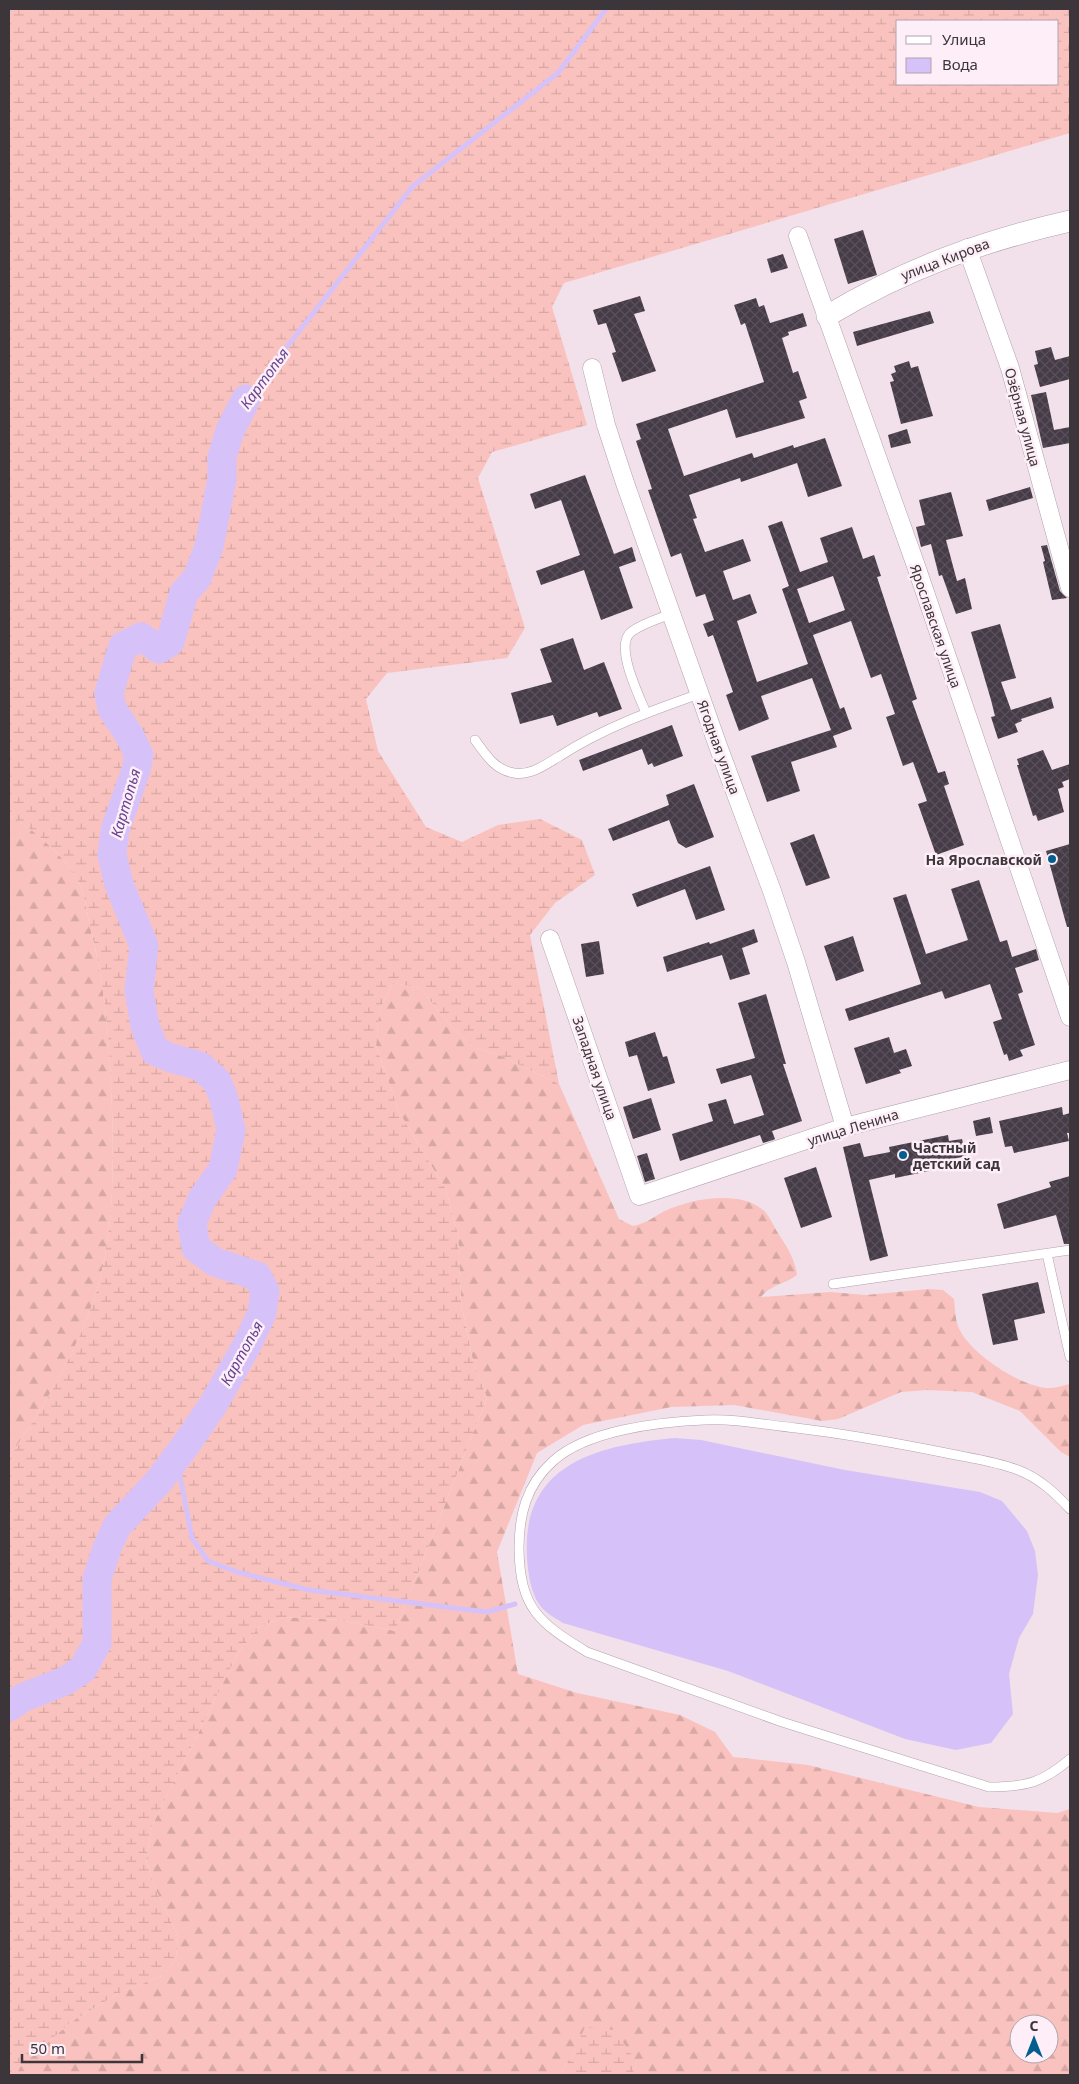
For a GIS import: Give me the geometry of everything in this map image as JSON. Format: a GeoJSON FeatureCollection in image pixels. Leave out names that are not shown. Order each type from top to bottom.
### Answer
{"type":"FeatureCollection","features":[{"type":"Feature","properties":{"kind":"street","name":"улица Кирова"},"geometry":{"type":"LineString","coordinates":[[827,316],[883,284],[967,248],[1070,221]]}},
{"type":"Feature","properties":{"kind":"street","name":"Ярославская улица"},"geometry":{"type":"LineString","coordinates":[[798,236],[915,563],[1070,1017]]}},
{"type":"Feature","properties":{"kind":"street","name":"Озёрная улица"},"geometry":{"type":"LineString","coordinates":[[967,248],[1010,368],[1070,588]]}},
{"type":"Feature","properties":{"kind":"street","name":"Ягодная улица"},"geometry":{"type":"LineString","coordinates":[[592,368],[606,425],[671,614],[784,926],[845,1127]]}},
{"type":"Feature","properties":{"kind":"street","name":"Западная улица"},"geometry":{"type":"LineString","coordinates":[[550,939],[639,1196]]}},
{"type":"Feature","properties":{"kind":"street","name":"улица Ленина"},"geometry":{"type":"LineString","coordinates":[[639,1196],[845,1127],[1070,1070]]}},
{"type":"Feature","properties":{"kind":"lane"},"geometry":{"type":"LineString","coordinates":[[646,713],[625,656],[625,639],[630,633],[640,627],[671,614]]}},
{"type":"Feature","properties":{"kind":"lane"},"geometry":{"type":"LineString","coordinates":[[475,740],[495,765],[515,773],[526,773],[548,763],[592,736],[646,713],[699,694]]}},
{"type":"Feature","properties":{"kind":"lane"},"geometry":{"type":"LineString","coordinates":[[833,1284],[1070,1250]]}},
{"type":"Feature","properties":{"kind":"lane"},"geometry":{"type":"LineString","coordinates":[[1047,1254],[1070,1357]]}},
{"type":"Feature","properties":{"kind":"lane"},"geometry":{"type":"LineString","coordinates":[[1070,1508],[1044,1483],[1018,1470],[990,1462],[844,1434],[706,1420],[667,1422],[601,1436],[574,1448],[553,1461],[526,1497],[520,1517],[519,1546],[523,1588],[531,1607],[540,1620],[587,1652],[782,1722],[989,1787],[1020,1787],[1052,1774],[1070,1759]]}},
{"type":"Feature","properties":{"kind":"green space"},"geometry":{"type":"Polygon","coordinates":[[[9,9],[1070,9],[1070,133],[564,283],[552,307],[587,425],[492,452],[478,478],[525,628],[507,658],[387,673],[366,699],[378,751],[426,827],[462,842],[498,825],[540,819],[582,840],[595,875],[555,903],[530,935],[559,1084],[499,1055],[473,1047],[450,1025],[420,988],[393,983],[379,1012],[376,1045],[399,1112],[446,1190],[458,1235],[461,1302],[473,1361],[487,1398],[395,1631],[340,1620],[284,1617],[259,1627],[238,1653],[152,1826],[146,1860],[156,1890],[178,1936],[176,1959],[164,1975],[121,1992],[71,2022],[20,2067],[16,2075],[9,2075],[9,1458],[63,1371],[80,1335],[97,1291],[108,1240],[113,1162],[110,1064],[106,1018],[100,972],[83,893],[74,874],[58,854],[28,827],[9,816],[9,9]]]}},
{"type":"Feature","properties":{"kind":"green space"},"geometry":{"type":"Polygon","coordinates":[[[9,816],[28,827],[58,854],[74,874],[83,893],[100,972],[106,1018],[111,1087],[113,1162],[108,1240],[97,1291],[80,1335],[63,1371],[9,1458],[9,816]]]}},
{"type":"Feature","properties":{"kind":"green space"},"geometry":{"type":"Polygon","coordinates":[[[393,983],[420,988],[450,1025],[473,1047],[499,1055],[559,1084],[619,1219],[633,1226],[643,1223],[667,1210],[704,1199],[732,1198],[757,1205],[766,1213],[786,1246],[792,1257],[797,1275],[773,1287],[761,1297],[830,1292],[866,1295],[929,1289],[943,1290],[954,1299],[957,1323],[963,1336],[972,1347],[997,1367],[1012,1376],[1039,1387],[1053,1388],[1070,1384],[1070,1457],[1061,1452],[1020,1411],[972,1392],[927,1390],[901,1392],[838,1419],[822,1421],[734,1405],[671,1407],[583,1425],[537,1453],[497,1552],[518,1674],[577,1693],[680,1715],[715,1732],[733,1757],[808,1765],[979,1807],[1057,1813],[1070,1809],[1070,2075],[632,2075],[637,2063],[586,2027],[573,2054],[559,2075],[16,2075],[20,2067],[71,2022],[121,1992],[164,1975],[176,1959],[178,1936],[156,1890],[146,1860],[152,1826],[238,1653],[259,1627],[284,1617],[340,1620],[395,1631],[487,1398],[473,1361],[461,1302],[458,1235],[446,1190],[399,1112],[376,1045],[379,1012],[393,983]]]}},
{"type":"Feature","properties":{"kind":"green space"},"geometry":{"type":"Polygon","coordinates":[[[585,2027],[615,2030],[637,2063],[632,2075],[559,2075],[573,2054],[585,2027]]]}},
{"type":"Feature","properties":{"kind":"water"},"geometry":{"type":"Polygon","coordinates":[[[675,1438],[701,1440],[845,1470],[980,1492],[1002,1501],[1027,1531],[1035,1551],[1038,1575],[1033,1614],[1019,1638],[1009,1674],[1013,1714],[991,1743],[956,1750],[905,1739],[728,1671],[563,1623],[544,1610],[533,1592],[529,1578],[527,1557],[529,1525],[537,1500],[551,1480],[570,1465],[593,1454],[619,1446],[675,1438]]]}},
{"type":"Feature","properties":{"kind":"building"},"geometry":{"type":"Polygon","coordinates":[[[863,230],[877,275],[848,284],[834,239],[863,230]]]}},
{"type":"Feature","properties":{"kind":"building"},"geometry":{"type":"Polygon","coordinates":[[[783,254],[788,268],[771,273],[767,259],[783,254]]]}},
{"type":"Feature","properties":{"kind":"building"},"geometry":{"type":"Polygon","coordinates":[[[640,296],[645,311],[634,314],[656,371],[622,382],[612,353],[616,352],[606,323],[598,325],[593,310],[640,296]]]}},
{"type":"Feature","properties":{"kind":"building"},"geometry":{"type":"Polygon","coordinates":[[[756,298],[759,307],[764,305],[770,323],[803,313],[807,326],[788,332],[789,335],[782,338],[793,373],[798,371],[807,398],[799,401],[805,418],[736,438],[727,409],[668,429],[684,476],[752,453],[754,458],[793,445],[794,448],[825,438],[842,486],[808,497],[797,463],[741,482],[740,478],[689,495],[697,518],[693,519],[705,552],[743,539],[751,561],[723,571],[733,600],[750,594],[757,613],[737,621],[757,682],[808,664],[782,589],[789,586],[768,526],[782,521],[800,572],[828,562],[820,538],[852,527],[863,559],[874,555],[881,576],[877,577],[917,699],[912,701],[938,773],[945,771],[949,784],[944,786],[964,845],[936,855],[918,804],[927,801],[913,762],[903,766],[886,717],[895,714],[881,674],[871,678],[851,621],[813,635],[840,709],[844,707],[852,729],[833,736],[837,747],[791,762],[800,791],[767,802],[751,756],[831,730],[812,678],[761,696],[769,719],[739,731],[726,695],[733,692],[713,635],[708,637],[703,624],[714,620],[705,594],[696,597],[681,553],[671,557],[648,490],[652,489],[636,441],[641,439],[636,424],[764,382],[745,323],[741,325],[734,305],[756,298]],[[833,576],[797,589],[809,623],[845,610],[833,576]]]}},
{"type":"Feature","properties":{"kind":"building"},"geometry":{"type":"Polygon","coordinates":[[[930,311],[934,323],[857,346],[853,332],[930,311]]]}},
{"type":"Feature","properties":{"kind":"building"},"geometry":{"type":"Polygon","coordinates":[[[1051,347],[1055,360],[1070,356],[1070,379],[1040,387],[1034,365],[1038,364],[1035,351],[1051,347]]]}},
{"type":"Feature","properties":{"kind":"building"},"geometry":{"type":"Polygon","coordinates":[[[909,361],[911,368],[918,366],[933,416],[901,424],[890,382],[894,381],[891,374],[896,372],[894,366],[909,361]]]}},
{"type":"Feature","properties":{"kind":"building"},"geometry":{"type":"Polygon","coordinates":[[[1046,392],[1054,430],[1070,427],[1070,443],[1043,448],[1031,395],[1046,392]]]}},
{"type":"Feature","properties":{"kind":"building"},"geometry":{"type":"Polygon","coordinates":[[[907,429],[911,443],[891,448],[888,435],[907,429]]]}},
{"type":"Feature","properties":{"kind":"building"},"geometry":{"type":"Polygon","coordinates":[[[585,475],[614,554],[632,547],[636,561],[619,567],[633,608],[601,620],[584,570],[541,585],[536,571],[580,555],[561,500],[535,509],[530,494],[585,475]]]}},
{"type":"Feature","properties":{"kind":"building"},"geometry":{"type":"Polygon","coordinates":[[[1030,487],[1033,498],[989,511],[986,500],[1030,487]]]}},
{"type":"Feature","properties":{"kind":"building"},"geometry":{"type":"Polygon","coordinates":[[[951,492],[963,536],[946,540],[957,581],[965,578],[972,609],[956,614],[942,575],[939,576],[931,544],[921,547],[916,527],[925,525],[919,500],[951,492]]]}},
{"type":"Feature","properties":{"kind":"building"},"geometry":{"type":"Polygon","coordinates":[[[1047,545],[1060,591],[1067,598],[1052,600],[1041,546],[1047,545]]]}},
{"type":"Feature","properties":{"kind":"building"},"geometry":{"type":"Polygon","coordinates":[[[1000,624],[1016,678],[1001,682],[1011,710],[1051,697],[1054,708],[1021,719],[1022,721],[1015,724],[1018,732],[998,739],[991,717],[995,716],[991,700],[971,632],[1000,624]]]}},
{"type":"Feature","properties":{"kind":"building"},"geometry":{"type":"Polygon","coordinates":[[[573,638],[584,670],[604,662],[622,709],[599,717],[597,712],[557,726],[553,715],[520,724],[511,693],[552,682],[540,649],[573,638]]]}},
{"type":"Feature","properties":{"kind":"building"},"geometry":{"type":"Polygon","coordinates":[[[672,725],[683,756],[654,767],[652,763],[648,765],[642,749],[583,771],[579,760],[672,725]]]}},
{"type":"Feature","properties":{"kind":"building"},"geometry":{"type":"Polygon","coordinates":[[[1043,750],[1052,770],[1070,764],[1070,779],[1062,782],[1064,787],[1058,789],[1064,812],[1038,821],[1036,815],[1033,816],[1017,765],[1019,765],[1017,759],[1043,750]]]}},
{"type":"Feature","properties":{"kind":"building"},"geometry":{"type":"Polygon","coordinates":[[[694,784],[714,837],[686,848],[678,843],[669,820],[613,841],[608,829],[669,805],[666,795],[694,784]]]}},
{"type":"Feature","properties":{"kind":"building"},"geometry":{"type":"Polygon","coordinates":[[[814,834],[830,878],[806,886],[790,843],[814,834]]]}},
{"type":"Feature","properties":{"kind":"building"},"geometry":{"type":"Polygon","coordinates":[[[1070,844],[1070,927],[1067,927],[1046,851],[1070,844]]]}},
{"type":"Feature","properties":{"kind":"building"},"geometry":{"type":"Polygon","coordinates":[[[710,866],[725,910],[696,920],[685,889],[637,907],[632,894],[710,866]]]}},
{"type":"Feature","properties":{"kind":"building"},"geometry":{"type":"Polygon","coordinates":[[[979,880],[1000,942],[1007,940],[1012,957],[1036,949],[1039,960],[1015,968],[1023,992],[1018,994],[1035,1045],[1020,1050],[1023,1056],[1009,1061],[1007,1054],[1004,1055],[993,1022],[1002,1019],[990,984],[945,999],[942,991],[849,1021],[845,1009],[921,984],[893,898],[906,894],[926,954],[968,940],[951,889],[979,880]]]}},
{"type":"Feature","properties":{"kind":"building"},"geometry":{"type":"Polygon","coordinates":[[[754,929],[758,942],[742,948],[750,974],[730,980],[722,955],[667,972],[663,957],[754,929]]]}},
{"type":"Feature","properties":{"kind":"building"},"geometry":{"type":"Polygon","coordinates":[[[853,936],[864,971],[836,981],[824,946],[853,936]]]}},
{"type":"Feature","properties":{"kind":"building"},"geometry":{"type":"Polygon","coordinates":[[[599,941],[604,974],[586,977],[581,944],[599,941]]]}},
{"type":"Feature","properties":{"kind":"building"},"geometry":{"type":"Polygon","coordinates":[[[766,994],[786,1064],[783,1064],[802,1121],[772,1131],[775,1139],[773,1140],[763,1143],[760,1135],[680,1161],[672,1134],[713,1121],[708,1104],[726,1099],[734,1124],[764,1115],[751,1075],[721,1084],[716,1069],[755,1058],[738,1003],[766,994]]]}},
{"type":"Feature","properties":{"kind":"building"},"geometry":{"type":"Polygon","coordinates":[[[655,1032],[663,1057],[667,1056],[675,1083],[648,1091],[637,1055],[629,1057],[625,1042],[655,1032]]]}},
{"type":"Feature","properties":{"kind":"building"},"geometry":{"type":"Polygon","coordinates":[[[889,1037],[894,1053],[906,1049],[912,1066],[899,1070],[901,1073],[866,1084],[854,1048],[889,1037]]]}},
{"type":"Feature","properties":{"kind":"building"},"geometry":{"type":"Polygon","coordinates":[[[651,1098],[661,1130],[633,1139],[623,1107],[651,1098]]]}},
{"type":"Feature","properties":{"kind":"building"},"geometry":{"type":"Polygon","coordinates":[[[1062,1107],[1063,1115],[1070,1113],[1070,1133],[1067,1133],[1069,1141],[1014,1153],[1012,1146],[1005,1147],[999,1121],[1062,1107]]]}},
{"type":"Feature","properties":{"kind":"building"},"geometry":{"type":"Polygon","coordinates":[[[990,1117],[993,1133],[976,1136],[973,1121],[990,1117]]]}},
{"type":"Feature","properties":{"kind":"building"},"geometry":{"type":"Polygon","coordinates":[[[948,1135],[949,1141],[962,1139],[966,1156],[953,1159],[954,1166],[895,1178],[895,1174],[869,1180],[888,1256],[870,1261],[843,1147],[860,1143],[864,1157],[890,1152],[889,1147],[948,1135]]]}},
{"type":"Feature","properties":{"kind":"building"},"geometry":{"type":"Polygon","coordinates":[[[647,1153],[655,1179],[645,1182],[637,1156],[647,1153]]]}},
{"type":"Feature","properties":{"kind":"building"},"geometry":{"type":"Polygon","coordinates":[[[816,1167],[832,1217],[801,1228],[784,1178],[816,1167]]]}},
{"type":"Feature","properties":{"kind":"building"},"geometry":{"type":"Polygon","coordinates":[[[1070,1176],[1070,1244],[1064,1244],[1056,1215],[1004,1229],[997,1204],[1051,1187],[1049,1182],[1070,1176]]]}},
{"type":"Feature","properties":{"kind":"building"},"geometry":{"type":"Polygon","coordinates":[[[1038,1282],[1045,1313],[1014,1320],[1018,1340],[993,1345],[982,1294],[1038,1282]]]}},
{"type":"Feature","properties":{"kind":"waterway","name":"Картопья"},"geometry":{"type":"LineString","coordinates":[[246,399],[413,186],[558,73],[606,9]]}},
{"type":"Feature","properties":{"kind":"waterway","name":"Картопья"},"geometry":{"type":"LineString","coordinates":[[9,1707],[24,1697],[65,1681],[83,1669],[97,1643],[97,1579],[107,1548],[117,1526],[159,1481],[213,1405],[247,1345],[262,1313],[265,1291],[257,1276],[215,1262],[196,1248],[192,1223],[202,1199],[223,1169],[231,1130],[224,1099],[217,1081],[200,1066],[171,1058],[155,1051],[145,1026],[139,991],[144,946],[119,884],[112,855],[115,830],[136,770],[139,755],[130,736],[112,709],[109,693],[123,646],[141,637],[159,649],[170,642],[184,593],[197,578],[209,547],[222,479],[222,457],[230,431],[246,399]]}},
{"type":"Feature","properties":{"kind":"waterway"},"geometry":{"type":"LineString","coordinates":[[170,1466],[179,1471],[192,1538],[208,1561],[237,1572],[309,1590],[487,1612],[515,1604]]}},
{"type":"Feature","properties":{"kind":"place","name":"На Ярославской"},"geometry":{"type":"Point","coordinates":[1052,859]}},
{"type":"Feature","properties":{"kind":"place","name":"Частный детский сад"},"geometry":{"type":"Point","coordinates":[903,1155]}}]}
